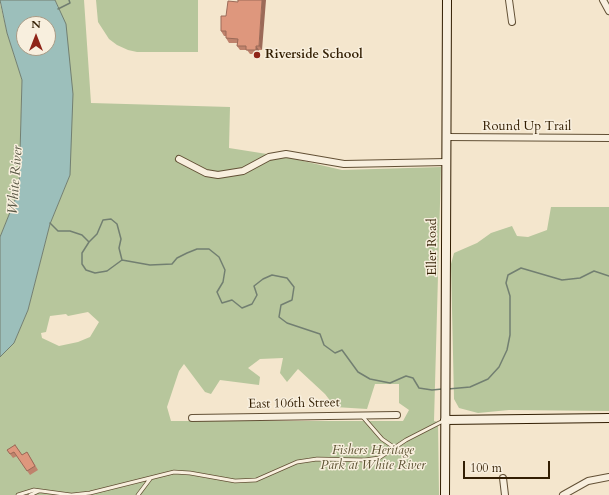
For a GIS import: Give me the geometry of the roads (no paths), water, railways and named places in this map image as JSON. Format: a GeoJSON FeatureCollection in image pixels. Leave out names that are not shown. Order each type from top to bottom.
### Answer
{"type":"FeatureCollection","features":[{"type":"Feature","properties":{"kind":"street","name":"Eller Road"},"geometry":{"type":"LineString","coordinates":[[445,495],[447,0]]}},
{"type":"Feature","properties":{"kind":"street"},"geometry":{"type":"LineString","coordinates":[[509,0],[512,22]]}},
{"type":"Feature","properties":{"kind":"street"},"geometry":{"type":"LineString","coordinates":[[603,0],[609,11]]}},
{"type":"Feature","properties":{"kind":"street","name":"Round Up Trail"},"geometry":{"type":"LineString","coordinates":[[446,138],[609,138]]}},
{"type":"Feature","properties":{"kind":"street"},"geometry":{"type":"LineString","coordinates":[[179,159],[206,173],[218,175],[243,171],[270,157],[286,154],[344,164],[446,162]]}},
{"type":"Feature","properties":{"kind":"street","name":"East 106th Street"},"geometry":{"type":"LineString","coordinates":[[192,418],[397,415]]}},
{"type":"Feature","properties":{"kind":"street"},"geometry":{"type":"LineString","coordinates":[[445,420],[609,418]]}},
{"type":"Feature","properties":{"kind":"street"},"geometry":{"type":"LineString","coordinates":[[503,478],[505,495]]}},
{"type":"Feature","properties":{"kind":"street"},"geometry":{"type":"LineString","coordinates":[[563,495],[588,481],[609,478]]}},
{"type":"Feature","properties":{"kind":"lane"},"geometry":{"type":"LineString","coordinates":[[362,416],[382,439],[395,448]]}},
{"type":"Feature","properties":{"kind":"lane"},"geometry":{"type":"LineString","coordinates":[[18,495],[29,490],[40,490],[72,495],[90,494],[174,472],[190,473],[235,481],[256,480],[297,462],[379,458],[406,440],[445,420]]}},
{"type":"Feature","properties":{"kind":"lane"},"geometry":{"type":"LineString","coordinates":[[138,495],[150,479]]}},
{"type":"Feature","properties":{"kind":"lane"},"geometry":{"type":"LineString","coordinates":[[30,495],[40,490]]}},
{"type":"Feature","properties":{"kind":"water"},"geometry":{"type":"Polygon","coordinates":[[[0,0],[55,0],[66,24],[73,94],[70,175],[50,224],[28,310],[14,343],[0,357],[0,237],[19,190],[22,80],[7,33],[0,0]]]}},
{"type":"Feature","properties":{"kind":"waterway"},"geometry":{"type":"LineString","coordinates":[[58,9],[70,3],[69,0]]}},
{"type":"Feature","properties":{"kind":"waterway"},"geometry":{"type":"LineString","coordinates":[[89,242],[97,234],[103,220],[111,219],[117,224],[121,239],[119,248],[122,260]]}},
{"type":"Feature","properties":{"kind":"waterway"},"geometry":{"type":"LineString","coordinates":[[50,223],[58,231],[70,231],[82,235],[89,242],[82,253],[82,264],[86,270],[95,273],[107,271],[122,260],[150,265],[172,264],[177,258],[187,253],[197,249],[209,249],[219,257],[225,270],[223,282],[217,292],[222,303],[232,300],[242,308],[252,304],[257,295],[254,286],[263,279],[272,275],[287,278],[294,287],[292,300],[281,305],[279,317],[287,323],[320,334],[324,345],[335,353],[342,350],[358,372],[370,379],[390,383],[406,376],[413,378],[419,388],[432,390],[442,389]]}},
{"type":"Feature","properties":{"kind":"waterway"},"geometry":{"type":"LineString","coordinates":[[448,389],[470,387],[488,379],[499,367],[507,350],[510,335],[510,296],[506,283],[508,275],[521,268],[562,280],[580,278],[594,271],[609,276]]}},
{"type":"Feature","properties":{"kind":"place","name":"Riverside School"},"geometry":{"type":"Point","coordinates":[257,55]}},
{"type":"Feature","properties":{"kind":"water label","name":"White River"},"geometry":{"type":"Point","coordinates":[16,180]}},
{"type":"Feature","properties":{"kind":"park label","name":"Fishers Heritage Park at White River"},"geometry":{"type":"Point","coordinates":[373,458]}}]}
